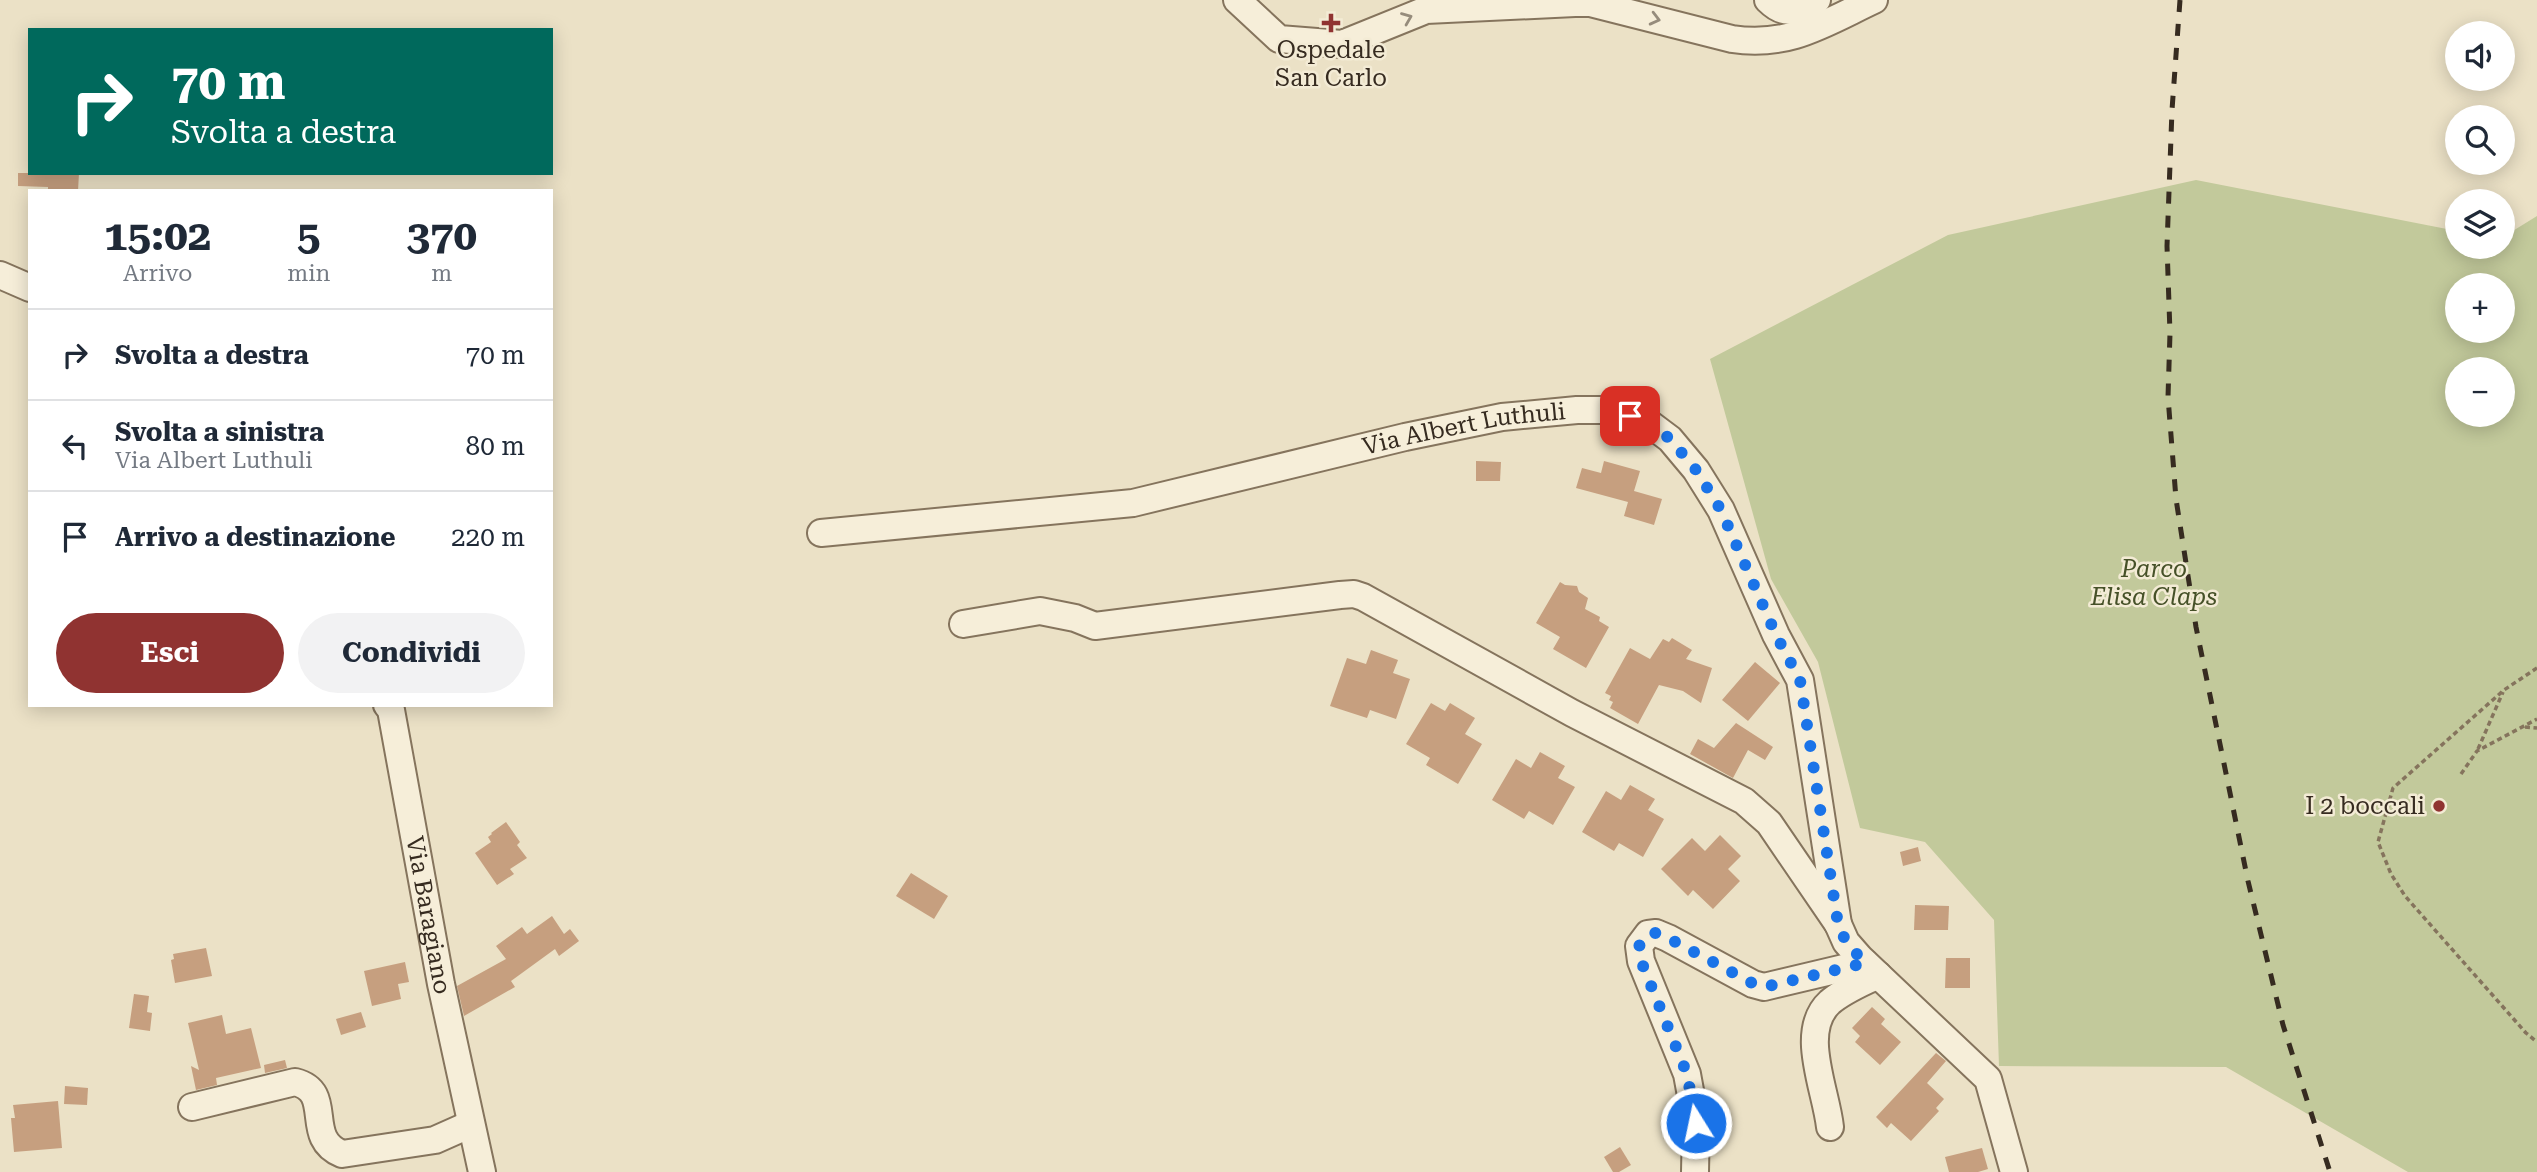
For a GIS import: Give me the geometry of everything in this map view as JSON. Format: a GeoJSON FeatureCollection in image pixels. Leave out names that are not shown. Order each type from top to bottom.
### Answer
{"type":"FeatureCollection","features":[{"type":"Feature","properties":{"kind":"street"},"geometry":{"type":"LineString","coordinates":[[1237,0],[1279,39],[1342,44],[1426,10],[1575,1],[1751,42],[1774,41],[1791,37],[1874,0]]}},
{"type":"Feature","properties":{"kind":"street"},"geometry":{"type":"LineString","coordinates":[[1768,0],[1776,8],[1786,11],[1796,10],[1817,0]]}},
{"type":"Feature","properties":{"kind":"street"},"geometry":{"type":"LineString","coordinates":[[0,275],[28,287]]}},
{"type":"Feature","properties":{"kind":"street","name":"Via Albert Luthuli"},"geometry":{"type":"LineString","coordinates":[[821,533],[1133,503],[1405,437],[1502,417],[1577,410],[1614,410],[1646,421],[1670,439],[1696,470],[1721,510],[1776,635],[1800,680],[1838,924]]}},
{"type":"Feature","properties":{"kind":"street","name":"Via Albert Luthuli"},"geometry":{"type":"LineString","coordinates":[[963,624],[1040,611],[1074,618],[1094,626],[1354,594],[1572,713],[1744,801],[1759,812],[1838,924],[1846,942],[1988,1079],[2014,1172]]}},
{"type":"Feature","properties":{"kind":"street","name":"Via Baragiano"},"geometry":{"type":"LineString","coordinates":[[389,707],[441,984],[482,1172]]}},
{"type":"Feature","properties":{"kind":"street"},"geometry":{"type":"LineString","coordinates":[[1695,1172],[1696,1123],[1687,1074],[1641,961],[1639,946],[1648,934],[1656,933],[1668,938],[1764,987],[1872,969]]}},
{"type":"Feature","properties":{"kind":"street"},"geometry":{"type":"LineString","coordinates":[[1830,1127],[1814,1047],[1814,1028],[1830,1003],[1872,969]]}},
{"type":"Feature","properties":{"kind":"street"},"geometry":{"type":"LineString","coordinates":[[192,1107],[295,1082],[306,1085],[314,1092],[324,1141],[331,1150],[342,1154],[435,1140],[471,1124]]}},
{"type":"Feature","properties":{"kind":"path"},"geometry":{"type":"LineString","coordinates":[[2537,668],[2504,690],[2393,788],[2378,842],[2391,874],[2405,897],[2537,1042]]}},
{"type":"Feature","properties":{"kind":"path"},"geometry":{"type":"LineString","coordinates":[[2461,774],[2477,751],[2504,690]]}},
{"type":"Feature","properties":{"kind":"path"},"geometry":{"type":"LineString","coordinates":[[2477,751],[2537,719]]}},
{"type":"Feature","properties":{"kind":"path"},"geometry":{"type":"LineString","coordinates":[[2523,727],[2537,728]]}},
{"type":"Feature","properties":{"kind":"green space","name":"Parco Elisa Claps"},"geometry":{"type":"Polygon","coordinates":[[[2196,180],[2445,229],[2445,259],[2515,259],[2515,230],[2537,216],[2537,1172],[2408,1172],[2226,1067],[1999,1066],[1994,920],[1925,842],[1860,828],[1818,662],[1771,579],[1710,359],[1948,235],[2196,180]]]}},
{"type":"Feature","properties":{"kind":"building"},"geometry":{"type":"Polygon","coordinates":[[[18,173],[79,175],[78,189],[18,186],[18,173]]]}},
{"type":"Feature","properties":{"kind":"building"},"geometry":{"type":"Polygon","coordinates":[[[1476,461],[1501,462],[1500,481],[1476,481],[1476,461]]]}},
{"type":"Feature","properties":{"kind":"building"},"geometry":{"type":"Polygon","coordinates":[[[1604,461],[1640,471],[1634,491],[1662,499],[1654,525],[1624,516],[1628,502],[1576,488],[1582,468],[1601,473],[1604,461]]]}},
{"type":"Feature","properties":{"kind":"building"},"geometry":{"type":"Polygon","coordinates":[[[1560,582],[1577,586],[1579,592],[1588,598],[1585,609],[1600,617],[1599,621],[1609,627],[1586,668],[1553,649],[1560,637],[1536,623],[1560,582]]]}},
{"type":"Feature","properties":{"kind":"building"},"geometry":{"type":"Polygon","coordinates":[[[1672,638],[1692,650],[1686,659],[1712,668],[1701,703],[1683,691],[1659,685],[1638,724],[1610,708],[1613,702],[1609,700],[1611,696],[1605,693],[1630,648],[1650,659],[1663,639],[1669,642],[1672,638]]]}},
{"type":"Feature","properties":{"kind":"building"},"geometry":{"type":"Polygon","coordinates":[[[1371,650],[1398,660],[1393,673],[1410,679],[1396,719],[1370,710],[1367,718],[1330,706],[1347,658],[1366,664],[1371,650]]]}},
{"type":"Feature","properties":{"kind":"building"},"geometry":{"type":"Polygon","coordinates":[[[1755,662],[1780,683],[1748,721],[1722,700],[1755,662]]]}},
{"type":"Feature","properties":{"kind":"building"},"geometry":{"type":"Polygon","coordinates":[[[1431,703],[1445,711],[1450,703],[1475,718],[1465,734],[1482,744],[1458,784],[1426,765],[1430,758],[1406,744],[1431,703]]]}},
{"type":"Feature","properties":{"kind":"building"},"geometry":{"type":"Polygon","coordinates":[[[1736,723],[1773,747],[1765,760],[1748,750],[1733,778],[1690,754],[1698,739],[1714,748],[1736,723]]]}},
{"type":"Feature","properties":{"kind":"building"},"geometry":{"type":"Polygon","coordinates":[[[1540,752],[1565,766],[1558,778],[1575,787],[1553,825],[1529,811],[1524,819],[1492,800],[1516,759],[1531,768],[1540,752]]]}},
{"type":"Feature","properties":{"kind":"building"},"geometry":{"type":"Polygon","coordinates":[[[1630,785],[1655,799],[1648,810],[1664,819],[1643,857],[1619,843],[1614,851],[1582,832],[1606,791],[1621,800],[1630,785]]]}},
{"type":"Feature","properties":{"kind":"building"},"geometry":{"type":"Polygon","coordinates":[[[506,822],[527,858],[510,869],[514,874],[497,885],[475,853],[491,842],[488,837],[491,833],[506,822]]]}},
{"type":"Feature","properties":{"kind":"building"},"geometry":{"type":"Polygon","coordinates":[[[1720,835],[1741,856],[1728,869],[1740,881],[1713,909],[1693,890],[1688,896],[1661,869],[1692,838],[1705,851],[1720,835]]]}},
{"type":"Feature","properties":{"kind":"building"},"geometry":{"type":"Polygon","coordinates":[[[1918,847],[1921,861],[1903,866],[1900,852],[1918,847]]]}},
{"type":"Feature","properties":{"kind":"building"},"geometry":{"type":"Polygon","coordinates":[[[911,873],[948,896],[934,919],[896,896],[911,873]]]}},
{"type":"Feature","properties":{"kind":"building"},"geometry":{"type":"Polygon","coordinates":[[[1915,905],[1949,906],[1948,930],[1914,930],[1915,905]]]}},
{"type":"Feature","properties":{"kind":"building"},"geometry":{"type":"Polygon","coordinates":[[[552,916],[564,934],[570,929],[579,941],[559,956],[555,949],[511,981],[515,987],[464,1016],[457,986],[506,959],[496,946],[522,927],[527,934],[552,916]]]}},
{"type":"Feature","properties":{"kind":"building"},"geometry":{"type":"Polygon","coordinates":[[[206,948],[212,976],[175,983],[171,960],[174,959],[173,954],[206,948]]]}},
{"type":"Feature","properties":{"kind":"building"},"geometry":{"type":"Polygon","coordinates":[[[1946,958],[1970,958],[1970,988],[1945,988],[1946,958]]]}},
{"type":"Feature","properties":{"kind":"building"},"geometry":{"type":"Polygon","coordinates":[[[405,962],[409,982],[398,984],[401,999],[372,1006],[364,971],[405,962]]]}},
{"type":"Feature","properties":{"kind":"building"},"geometry":{"type":"Polygon","coordinates":[[[134,994],[149,996],[147,1012],[152,1013],[150,1031],[129,1028],[134,994]]]}},
{"type":"Feature","properties":{"kind":"building"},"geometry":{"type":"Polygon","coordinates":[[[1872,1007],[1885,1019],[1881,1024],[1901,1042],[1880,1065],[1855,1042],[1860,1036],[1852,1028],[1872,1007]]]}},
{"type":"Feature","properties":{"kind":"building"},"geometry":{"type":"Polygon","coordinates":[[[361,1012],[366,1027],[341,1035],[336,1019],[361,1012]]]}},
{"type":"Feature","properties":{"kind":"building"},"geometry":{"type":"Polygon","coordinates":[[[222,1015],[226,1034],[251,1028],[261,1068],[216,1078],[217,1085],[196,1090],[191,1066],[199,1070],[188,1023],[222,1015]]]}},
{"type":"Feature","properties":{"kind":"building"},"geometry":{"type":"Polygon","coordinates":[[[1936,1053],[1946,1061],[1927,1083],[1944,1099],[1936,1108],[1939,1111],[1911,1141],[1891,1123],[1887,1128],[1876,1117],[1936,1053]]]}},
{"type":"Feature","properties":{"kind":"building"},"geometry":{"type":"Polygon","coordinates":[[[285,1060],[287,1068],[265,1073],[264,1065],[285,1060]]]}},
{"type":"Feature","properties":{"kind":"building"},"geometry":{"type":"Polygon","coordinates":[[[65,1086],[88,1088],[87,1105],[64,1104],[65,1086]]]}},
{"type":"Feature","properties":{"kind":"building"},"geometry":{"type":"Polygon","coordinates":[[[58,1101],[62,1148],[14,1152],[11,1118],[15,1118],[13,1105],[58,1101]]]}},
{"type":"Feature","properties":{"kind":"building"},"geometry":{"type":"Polygon","coordinates":[[[1620,1147],[1631,1165],[1619,1172],[1613,1172],[1604,1157],[1620,1147]]]}},
{"type":"Feature","properties":{"kind":"building"},"geometry":{"type":"Polygon","coordinates":[[[1982,1148],[1988,1169],[1978,1172],[1949,1172],[1945,1157],[1982,1148]]]}},
{"type":"Feature","properties":{"kind":"railway"},"geometry":{"type":"LineString","coordinates":[[2180,0],[2172,110],[2167,246],[2170,333],[2168,397],[2176,499],[2196,627],[2248,881],[2283,1025],[2330,1172]]}},
{"type":"Feature","properties":{"kind":"place","name":"Ospedale San Carlo"},"geometry":{"type":"Point","coordinates":[1331,23]}},
{"type":"Feature","properties":{"kind":"place","name":"I 2 boccali"},"geometry":{"type":"Point","coordinates":[2439,806]}},
{"type":"Feature","properties":{"kind":"route"},"geometry":{"type":"LineString","coordinates":[[1630,416],[1646,421],[1670,439],[1696,470],[1721,510],[1776,635],[1800,680],[1838,924],[1846,942],[1865,963],[1764,987],[1668,938],[1656,933],[1648,934],[1639,946],[1641,961],[1687,1074],[1696,1123]]}}]}
